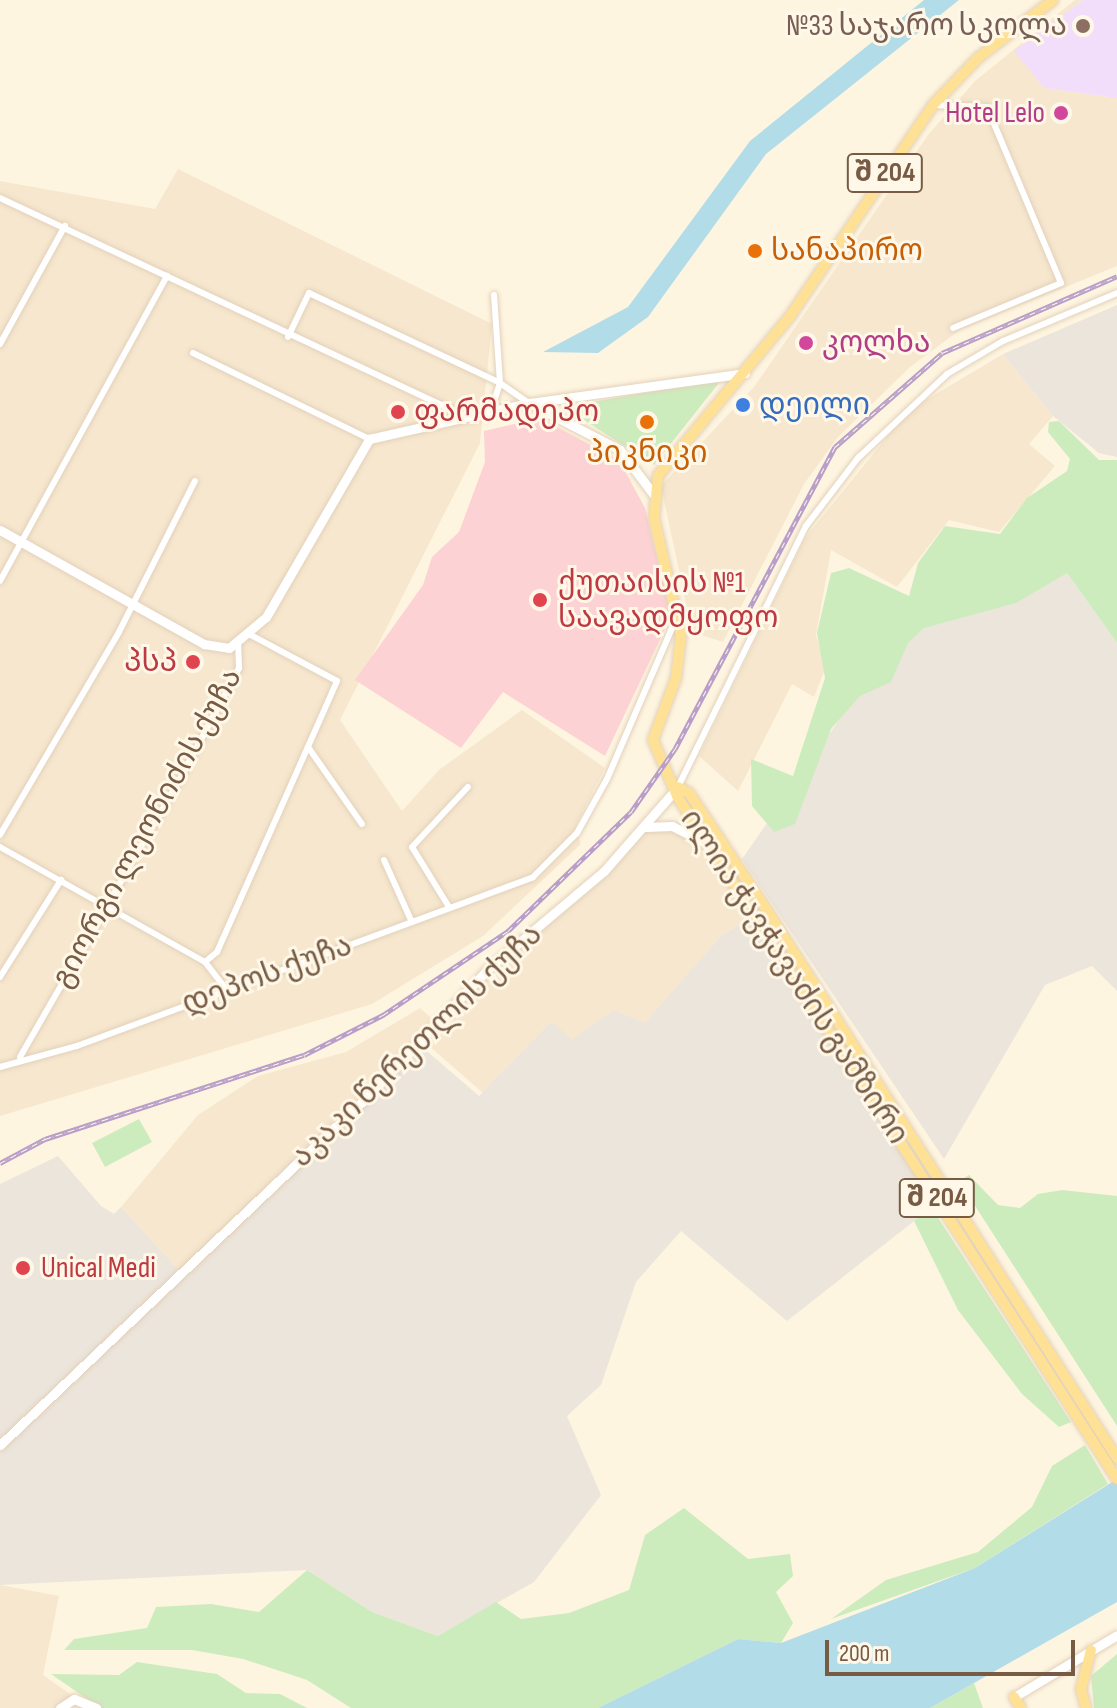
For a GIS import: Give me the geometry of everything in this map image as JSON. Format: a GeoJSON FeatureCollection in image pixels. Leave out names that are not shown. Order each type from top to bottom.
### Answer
{"type":"FeatureCollection","features":[{"type":"Feature","properties":{"kind":"main road","name":"შ 204"},"geometry":{"type":"LineString","coordinates":[[678,787],[653,740],[676,678],[678,616],[654,495],[673,455],[748,373],[933,105],[978,58],[1053,0]]}},
{"type":"Feature","properties":{"kind":"main road","name":"ილია ჭავჭავაძის გამზირი"},"geometry":{"type":"LineString","coordinates":[[678,787],[708,844],[1117,1479]]}},
{"type":"Feature","properties":{"kind":"main road","name":"ილია ჭავჭავაძის გამზირი"},"geometry":{"type":"LineString","coordinates":[[678,787],[689,793],[766,909],[1117,1458]]}},
{"type":"Feature","properties":{"kind":"main road"},"geometry":{"type":"LineString","coordinates":[[1086,1708],[1081,1689],[1091,1650]]}},
{"type":"Feature","properties":{"kind":"main road"},"geometry":{"type":"LineString","coordinates":[[1014,1697],[1021,1708]]}},
{"type":"Feature","properties":{"kind":"street"},"geometry":{"type":"LineString","coordinates":[[933,105],[987,107],[1061,283],[953,328]]}},
{"type":"Feature","properties":{"kind":"street"},"geometry":{"type":"LineString","coordinates":[[0,198],[65,226],[288,337],[465,416]]}},
{"type":"Feature","properties":{"kind":"street"},"geometry":{"type":"LineString","coordinates":[[0,344],[65,226]]}},
{"type":"Feature","properties":{"kind":"street"},"geometry":{"type":"LineString","coordinates":[[0,581],[167,276]]}},
{"type":"Feature","properties":{"kind":"street"},"geometry":{"type":"LineString","coordinates":[[288,337],[309,293],[500,383],[529,403],[620,450],[654,495]]}},
{"type":"Feature","properties":{"kind":"street","name":"აკაკი წერეთლის ქუჩა"},"geometry":{"type":"LineString","coordinates":[[0,1445],[367,1097],[490,967],[646,827],[678,787],[806,526],[858,458],[947,374],[1003,341],[1117,293]]}},
{"type":"Feature","properties":{"kind":"street"},"geometry":{"type":"LineString","coordinates":[[491,410],[500,383],[494,295]]}},
{"type":"Feature","properties":{"kind":"street"},"geometry":{"type":"LineString","coordinates":[[193,353],[369,439],[529,403],[748,373]]}},
{"type":"Feature","properties":{"kind":"street","name":"გიორგი ლეონიძის ქუჩა"},"geometry":{"type":"LineString","coordinates":[[20,1057],[239,668],[238,645],[251,635],[369,439]]}},
{"type":"Feature","properties":{"kind":"street"},"geometry":{"type":"LineString","coordinates":[[0,835],[131,605],[195,481]]}},
{"type":"Feature","properties":{"kind":"street"},"geometry":{"type":"LineString","coordinates":[[0,530],[204,644],[238,645]]}},
{"type":"Feature","properties":{"kind":"street","name":"დეპოს ქუჩა"},"geometry":{"type":"LineString","coordinates":[[0,1067],[20,1057],[77,1046],[533,877],[577,833],[601,790],[678,616]]}},
{"type":"Feature","properties":{"kind":"street"},"geometry":{"type":"LineString","coordinates":[[205,962],[337,681],[251,635]]}},
{"type":"Feature","properties":{"kind":"street"},"geometry":{"type":"LineString","coordinates":[[308,747],[362,824]]}},
{"type":"Feature","properties":{"kind":"street"},"geometry":{"type":"LineString","coordinates":[[449,907],[412,847],[468,787]]}},
{"type":"Feature","properties":{"kind":"street"},"geometry":{"type":"LineString","coordinates":[[646,827],[672,826],[708,844]]}},
{"type":"Feature","properties":{"kind":"street"},"geometry":{"type":"LineString","coordinates":[[0,847],[205,962],[226,989]]}},
{"type":"Feature","properties":{"kind":"street"},"geometry":{"type":"LineString","coordinates":[[384,860],[411,920]]}},
{"type":"Feature","properties":{"kind":"street"},"geometry":{"type":"LineString","coordinates":[[0,977],[61,880]]}},
{"type":"Feature","properties":{"kind":"street"},"geometry":{"type":"LineString","coordinates":[[1014,1697],[1117,1635]]}},
{"type":"Feature","properties":{"kind":"street"},"geometry":{"type":"LineString","coordinates":[[60,1708],[81,1699],[96,1708]]}},
{"type":"Feature","properties":{"kind":"shaded area"},"geometry":{"type":"Polygon","coordinates":[[[1075,0],[1083,0],[1015,51],[1044,88],[1117,98],[1117,266],[960,330],[910,367],[838,437],[804,484],[723,642],[692,632],[661,486],[754,387],[928,135],[975,81],[1075,0]]]}},
{"type":"Feature","properties":{"kind":"shaded area","name":"№33 საჯარო სკოლა"},"geometry":{"type":"Polygon","coordinates":[[[1083,0],[1117,0],[1117,98],[1044,88],[1014,51],[1083,0]]]}},
{"type":"Feature","properties":{"kind":"shaded area"},"geometry":{"type":"Polygon","coordinates":[[[178,169],[492,324],[480,443],[340,720],[402,811],[439,770],[522,710],[605,768],[575,827],[581,844],[483,936],[372,1004],[0,1116],[0,181],[155,209],[178,169]]]}},
{"type":"Feature","properties":{"kind":"shaded area"},"geometry":{"type":"Polygon","coordinates":[[[1117,305],[1117,457],[1099,453],[1053,416],[1003,354],[1117,305]]]}},
{"type":"Feature","properties":{"kind":"shaded area"},"geometry":{"type":"Polygon","coordinates":[[[1003,354],[1053,416],[1029,444],[1055,466],[999,532],[949,520],[897,587],[831,550],[816,635],[826,667],[814,697],[792,684],[738,791],[699,756],[805,538],[909,410],[1003,354]]]}},
{"type":"Feature","properties":{"kind":"shaded area","name":"ქუთაისის №1 საავადმყოფო"},"geometry":{"type":"Polygon","coordinates":[[[540,418],[619,460],[645,508],[671,616],[605,756],[503,692],[461,748],[355,680],[423,585],[432,557],[459,532],[485,462],[484,431],[540,418]]]}},
{"type":"Feature","properties":{"kind":"shaded area"},"geometry":{"type":"Polygon","coordinates":[[[1067,573],[1117,643],[1117,991],[1092,966],[1045,985],[944,1159],[742,859],[915,611],[1067,573]]]}},
{"type":"Feature","properties":{"kind":"shaded area"},"geometry":{"type":"Polygon","coordinates":[[[648,828],[677,830],[708,850],[753,917],[721,936],[645,1024],[613,1010],[572,1041],[552,1021],[483,1093],[420,1038],[179,1271],[121,1207],[198,1115],[258,1076],[346,1052],[420,1008],[438,1024],[648,828]]]}},
{"type":"Feature","properties":{"kind":"shaded area"},"geometry":{"type":"Polygon","coordinates":[[[753,917],[937,1203],[787,1321],[681,1231],[636,1282],[601,1385],[567,1416],[601,1495],[534,1582],[438,1636],[372,1612],[307,1570],[0,1585],[0,1184],[58,1156],[101,1206],[114,1214],[121,1207],[183,1275],[421,1046],[479,1096],[552,1021],[572,1040],[613,1010],[645,1023],[721,936],[753,917]]]}},
{"type":"Feature","properties":{"kind":"shaded area"},"geometry":{"type":"Polygon","coordinates":[[[0,1585],[59,1596],[43,1675],[90,1708],[0,1708],[0,1585]]]}},
{"type":"Feature","properties":{"kind":"green space"},"geometry":{"type":"Polygon","coordinates":[[[722,379],[654,465],[564,407],[722,379]]]}},
{"type":"Feature","properties":{"kind":"green space"},"geometry":{"type":"Polygon","coordinates":[[[1059,421],[1099,460],[1117,460],[1117,643],[1067,573],[1016,603],[924,628],[908,643],[891,682],[860,696],[831,729],[795,824],[774,832],[752,806],[751,759],[793,776],[825,678],[817,633],[831,573],[849,568],[909,596],[918,563],[945,526],[1000,534],[1027,498],[1067,471],[1070,459],[1048,432],[1049,422],[1059,421]]]}},
{"type":"Feature","properties":{"kind":"green space"},"geometry":{"type":"Polygon","coordinates":[[[139,1119],[152,1142],[105,1167],[92,1143],[139,1119]]]}},
{"type":"Feature","properties":{"kind":"green space"},"geometry":{"type":"Polygon","coordinates":[[[969,1175],[998,1205],[1020,1208],[1038,1194],[1062,1190],[1117,1196],[1117,1426],[959,1181],[969,1175]]]}},
{"type":"Feature","properties":{"kind":"green space"},"geometry":{"type":"Polygon","coordinates":[[[931,1207],[1071,1422],[1059,1427],[1022,1394],[958,1310],[914,1221],[931,1207]]]}},
{"type":"Feature","properties":{"kind":"green space"},"geometry":{"type":"Polygon","coordinates":[[[1085,1445],[1108,1484],[975,1568],[831,1619],[886,1580],[978,1552],[1032,1507],[1052,1466],[1085,1445]]]}},
{"type":"Feature","properties":{"kind":"green space"},"geometry":{"type":"Polygon","coordinates":[[[684,1508],[748,1559],[790,1554],[793,1576],[776,1592],[793,1623],[781,1643],[738,1639],[598,1708],[351,1708],[307,1680],[243,1659],[192,1650],[64,1650],[74,1639],[147,1628],[156,1607],[211,1604],[259,1612],[307,1570],[372,1612],[438,1636],[496,1602],[521,1619],[569,1613],[629,1590],[645,1535],[684,1508]]]}},
{"type":"Feature","properties":{"kind":"green space"},"geometry":{"type":"Polygon","coordinates":[[[1117,1654],[1117,1708],[1094,1708],[1091,1676],[1117,1654]]]}},
{"type":"Feature","properties":{"kind":"green space"},"geometry":{"type":"Polygon","coordinates":[[[137,1662],[217,1674],[246,1693],[280,1694],[307,1708],[100,1708],[51,1674],[119,1675],[137,1662]]]}},
{"type":"Feature","properties":{"kind":"green space"},"geometry":{"type":"Polygon","coordinates":[[[974,1683],[983,1708],[930,1708],[974,1683]]]}},
{"type":"Feature","properties":{"kind":"water"},"geometry":{"type":"Polygon","coordinates":[[[924,0],[959,0],[766,154],[648,317],[598,353],[543,352],[628,307],[750,141],[924,0]]]}},
{"type":"Feature","properties":{"kind":"water"},"geometry":{"type":"Polygon","coordinates":[[[1117,1479],[1117,1602],[930,1708],[598,1708],[738,1639],[781,1643],[975,1568],[1117,1479]]]}},
{"type":"Feature","properties":{"kind":"railway"},"geometry":{"type":"LineString","coordinates":[[0,1163],[45,1139],[304,1055],[383,1015],[508,931],[631,812],[675,749],[835,447],[942,353],[1117,276]]}},
{"type":"Feature","properties":{"kind":"place","name":"№33 საჯარო სკოლა"},"geometry":{"type":"Point","coordinates":[1083,26]}},
{"type":"Feature","properties":{"kind":"place","name":"Hotel Lelo"},"geometry":{"type":"Point","coordinates":[1061,113]}},
{"type":"Feature","properties":{"kind":"place","name":"სანაპირო"},"geometry":{"type":"Point","coordinates":[755,251]}},
{"type":"Feature","properties":{"kind":"place","name":"კოლხა"},"geometry":{"type":"Point","coordinates":[806,343]}},
{"type":"Feature","properties":{"kind":"place","name":"დეილი"},"geometry":{"type":"Point","coordinates":[743,405]}},
{"type":"Feature","properties":{"kind":"place","name":"ფარმადეპო"},"geometry":{"type":"Point","coordinates":[398,412]}},
{"type":"Feature","properties":{"kind":"place","name":"პიკნიკი"},"geometry":{"type":"Point","coordinates":[647,422]}},
{"type":"Feature","properties":{"kind":"place","name":"ქუთაისის №1 საავადმყოფო"},"geometry":{"type":"Point","coordinates":[540,600]}},
{"type":"Feature","properties":{"kind":"place","name":"პსპ"},"geometry":{"type":"Point","coordinates":[193,662]}},
{"type":"Feature","properties":{"kind":"place","name":"Unical Medi"},"geometry":{"type":"Point","coordinates":[23,1268]}}]}
